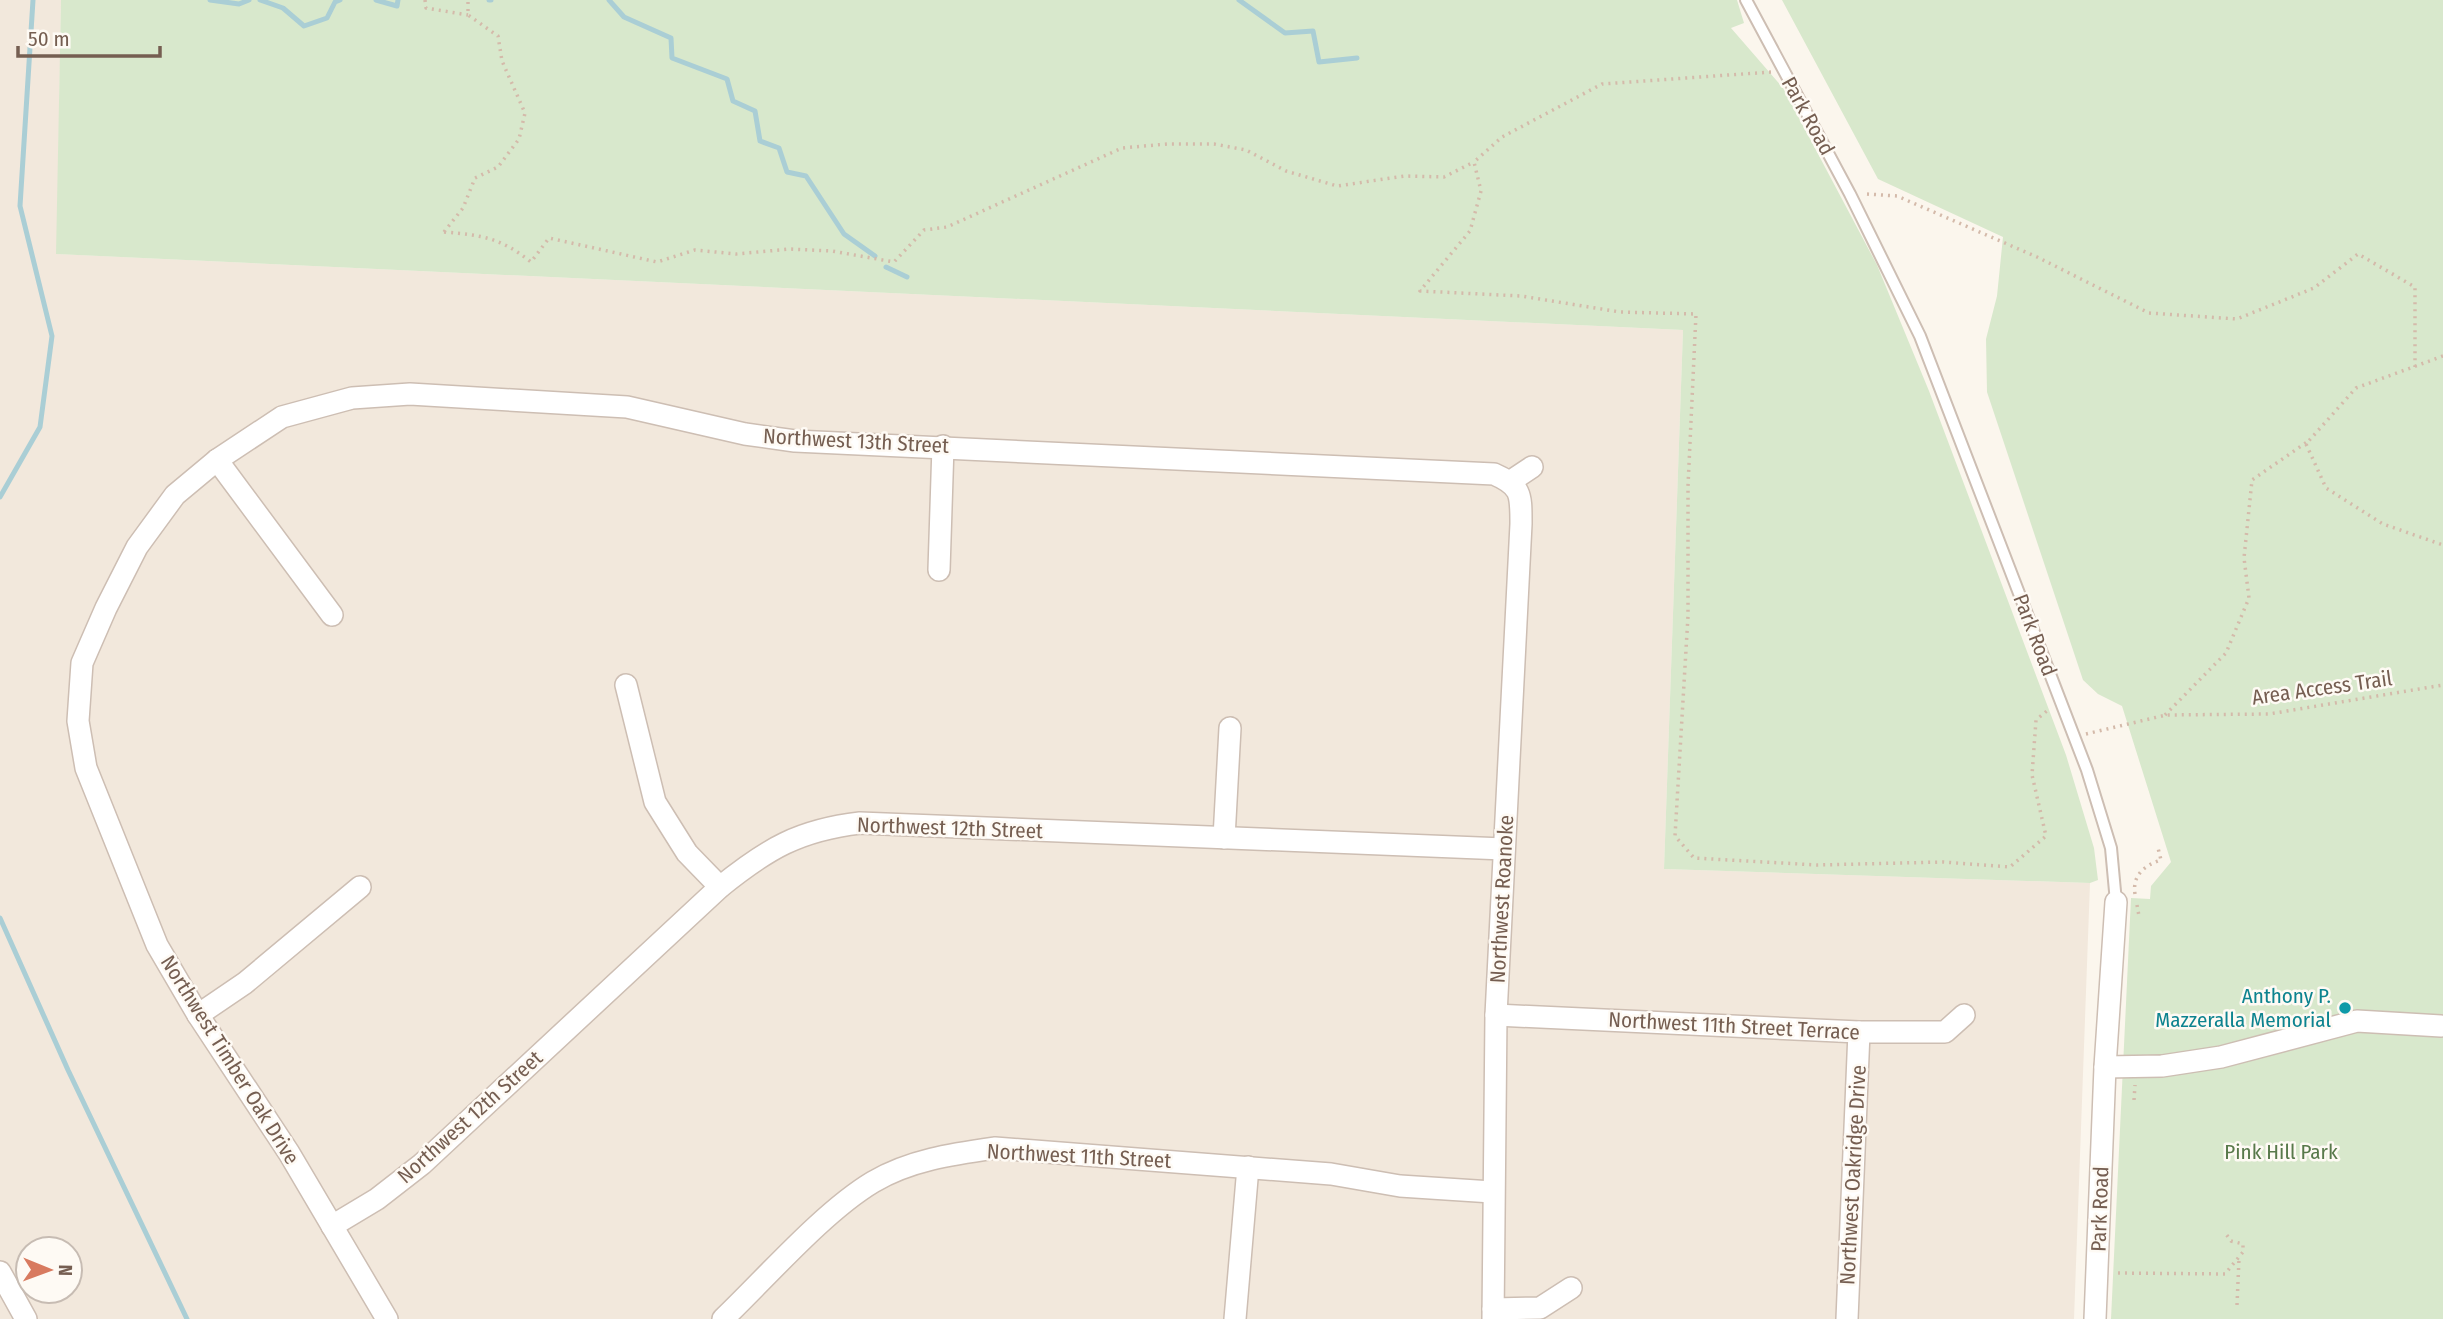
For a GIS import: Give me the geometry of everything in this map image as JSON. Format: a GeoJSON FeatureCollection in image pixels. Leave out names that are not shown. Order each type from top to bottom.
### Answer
{"type":"FeatureCollection","features":[{"type":"Feature","properties":{"kind":"street","name":"Northwest 13th Street"},"geometry":{"type":"LineString","coordinates":[[217,460],[282,417],[352,398],[410,394],[627,407],[745,434],[795,441],[1494,474],[1511,481]]}},
{"type":"Feature","properties":{"kind":"street"},"geometry":{"type":"LineString","coordinates":[[939,570],[943,446]]}},
{"type":"Feature","properties":{"kind":"street"},"geometry":{"type":"LineString","coordinates":[[217,460],[332,615]]}},
{"type":"Feature","properties":{"kind":"street","name":"Northwest Timber Oak Drive"},"geometry":{"type":"LineString","coordinates":[[217,460],[175,495],[137,547],[82,663],[78,721],[86,768],[157,945],[198,1015],[289,1153],[387,1319]]}},
{"type":"Feature","properties":{"kind":"street"},"geometry":{"type":"LineString","coordinates":[[1511,481],[1532,467]]}},
{"type":"Feature","properties":{"kind":"street","name":"Northwest Roanoke"},"geometry":{"type":"LineString","coordinates":[[1493,1314],[1492,1192],[1496,1015],[1521,524],[1519,491],[1511,481]]}},
{"type":"Feature","properties":{"kind":"street"},"geometry":{"type":"LineString","coordinates":[[626,685],[655,802],[687,853],[720,887]]}},
{"type":"Feature","properties":{"kind":"street"},"geometry":{"type":"LineString","coordinates":[[1224,838],[1230,728]]}},
{"type":"Feature","properties":{"kind":"street","name":"Northwest 12th Street"},"geometry":{"type":"LineString","coordinates":[[332,1226],[377,1199],[422,1164],[720,887],[754,859],[785,841],[821,828],[860,823],[1504,849]]}},
{"type":"Feature","properties":{"kind":"street"},"geometry":{"type":"LineString","coordinates":[[198,1015],[245,983],[360,887]]}},
{"type":"Feature","properties":{"kind":"street","name":"Park Road"},"geometry":{"type":"LineString","coordinates":[[2095,1319],[2105,1067],[2116,902]]}},
{"type":"Feature","properties":{"kind":"street","name":"Northwest 11th Street Terrace"},"geometry":{"type":"LineString","coordinates":[[1496,1015],[1859,1032],[1945,1032],[1965,1015]]}},
{"type":"Feature","properties":{"kind":"street"},"geometry":{"type":"LineString","coordinates":[[2105,1067],[2162,1066],[2221,1057],[2357,1021],[2442,1027]]}},
{"type":"Feature","properties":{"kind":"street","name":"Northwest Oakridge Drive"},"geometry":{"type":"LineString","coordinates":[[1847,1319],[1859,1032]]}},
{"type":"Feature","properties":{"kind":"street","name":"Northwest 11th Street"},"geometry":{"type":"LineString","coordinates":[[723,1319],[842,1205],[873,1182],[908,1166],[948,1154],[995,1148],[1331,1174],[1400,1186],[1492,1192]]}},
{"type":"Feature","properties":{"kind":"street"},"geometry":{"type":"LineString","coordinates":[[1235,1319],[1248,1167]]}},
{"type":"Feature","properties":{"kind":"street"},"geometry":{"type":"LineString","coordinates":[[0,1272],[26,1319]]}},
{"type":"Feature","properties":{"kind":"street"},"geometry":{"type":"LineString","coordinates":[[1493,1314],[1540,1308],[1571,1288]]}},
{"type":"Feature","properties":{"kind":"lane","name":"Park Road"},"geometry":{"type":"LineString","coordinates":[[1746,0],[1850,194],[1920,336],[2074,737],[2110,848],[2116,902]]}},
{"type":"Feature","properties":{"kind":"path"},"geometry":{"type":"LineString","coordinates":[[425,0],[426,8],[468,15],[498,36],[502,61],[525,113],[519,139],[498,167],[475,178],[463,208],[444,232],[478,234],[508,243],[531,261],[549,238],[657,261],[695,250],[736,254],[790,249],[832,251],[894,262],[924,230],[947,227],[1122,148],[1214,144],[1246,150],[1286,172],[1337,186],[1405,176],[1444,177],[1474,162],[1502,137],[1602,85],[1783,71]]}},
{"type":"Feature","properties":{"kind":"path"},"geometry":{"type":"LineString","coordinates":[[468,0],[468,15]]}},
{"type":"Feature","properties":{"kind":"path"},"geometry":{"type":"LineString","coordinates":[[1474,162],[1481,191],[1469,231],[1420,291],[1521,296],[1620,312],[1696,314],[1688,486],[1688,616],[1675,836],[1694,859],[1817,865],[1943,862],[2010,867],[2046,836],[2032,775],[2036,720],[2060,701]]}},
{"type":"Feature","properties":{"kind":"path"},"geometry":{"type":"LineString","coordinates":[[1867,194],[1897,196],[2037,257],[2149,313],[2237,319],[2314,288],[2358,254],[2415,286],[2415,367]]}},
{"type":"Feature","properties":{"kind":"path"},"geometry":{"type":"LineString","coordinates":[[2164,716],[2226,653],[2249,598],[2244,558],[2252,480],[2309,441],[2356,388],[2443,356]]}},
{"type":"Feature","properties":{"kind":"path"},"geometry":{"type":"LineString","coordinates":[[2309,441],[2306,444],[2326,488],[2383,524],[2443,545]]}},
{"type":"Feature","properties":{"kind":"path","name":"Area Access Trail"},"geometry":{"type":"LineString","coordinates":[[2074,737],[2164,716],[2269,715],[2443,685]]}},
{"type":"Feature","properties":{"kind":"path"},"geometry":{"type":"LineString","coordinates":[[2139,916],[2133,886],[2140,872],[2149,864],[2161,860],[2158,848]]}},
{"type":"Feature","properties":{"kind":"path"},"geometry":{"type":"LineString","coordinates":[[2227,1234],[2231,1241],[2243,1244],[2239,1257],[2237,1305]]}},
{"type":"Feature","properties":{"kind":"path"},"geometry":{"type":"LineString","coordinates":[[2118,1273],[2225,1275],[2239,1257]]}},
{"type":"Feature","properties":{"kind":"shaded area"},"geometry":{"type":"Polygon","coordinates":[[[0,0],[61,0],[57,254],[1683,330],[1664,869],[2090,883],[2074,1319],[0,1319],[0,0]]]}},
{"type":"Feature","properties":{"kind":"green space"},"geometry":{"type":"Polygon","coordinates":[[[61,0],[1737,0],[1744,23],[1731,28],[1783,88],[1877,265],[1929,391],[2066,755],[2094,848],[2098,880],[2090,883],[1664,869],[1683,330],[56,254],[61,0]]]}},
{"type":"Feature","properties":{"kind":"green space","name":"Pink Hill Park"},"geometry":{"type":"Polygon","coordinates":[[[1782,0],[2443,0],[2443,1319],[2111,1319],[2131,898],[2150,899],[2151,886],[2171,862],[2122,706],[2098,694],[2083,680],[1987,392],[1986,339],[1997,296],[2003,237],[1878,179],[1782,0]]]}},
{"type":"Feature","properties":{"kind":"waterway"},"geometry":{"type":"LineString","coordinates":[[0,497],[40,427],[52,336],[20,206],[33,0]]}},
{"type":"Feature","properties":{"kind":"waterway"},"geometry":{"type":"LineString","coordinates":[[210,0],[239,4],[249,0]]}},
{"type":"Feature","properties":{"kind":"waterway"},"geometry":{"type":"LineString","coordinates":[[260,0],[283,8],[304,26],[327,18],[335,2],[340,0]]}},
{"type":"Feature","properties":{"kind":"waterway"},"geometry":{"type":"LineString","coordinates":[[376,0],[397,6],[398,0]]}},
{"type":"Feature","properties":{"kind":"waterway"},"geometry":{"type":"LineString","coordinates":[[609,0],[624,17],[671,38],[672,58],[727,79],[733,101],[755,111],[760,141],[779,148],[787,172],[806,176],[844,234],[875,256]]}},
{"type":"Feature","properties":{"kind":"waterway"},"geometry":{"type":"LineString","coordinates":[[1239,0],[1285,33],[1313,31],[1319,62],[1357,58]]}},
{"type":"Feature","properties":{"kind":"waterway"},"geometry":{"type":"LineString","coordinates":[[886,267],[907,277]]}},
{"type":"Feature","properties":{"kind":"waterway"},"geometry":{"type":"LineString","coordinates":[[0,918],[68,1070],[187,1319]]}},
{"type":"Feature","properties":{"kind":"place","name":"Anthony P. Mazzeralla Memorial"},"geometry":{"type":"Point","coordinates":[2345,1008]}}]}
